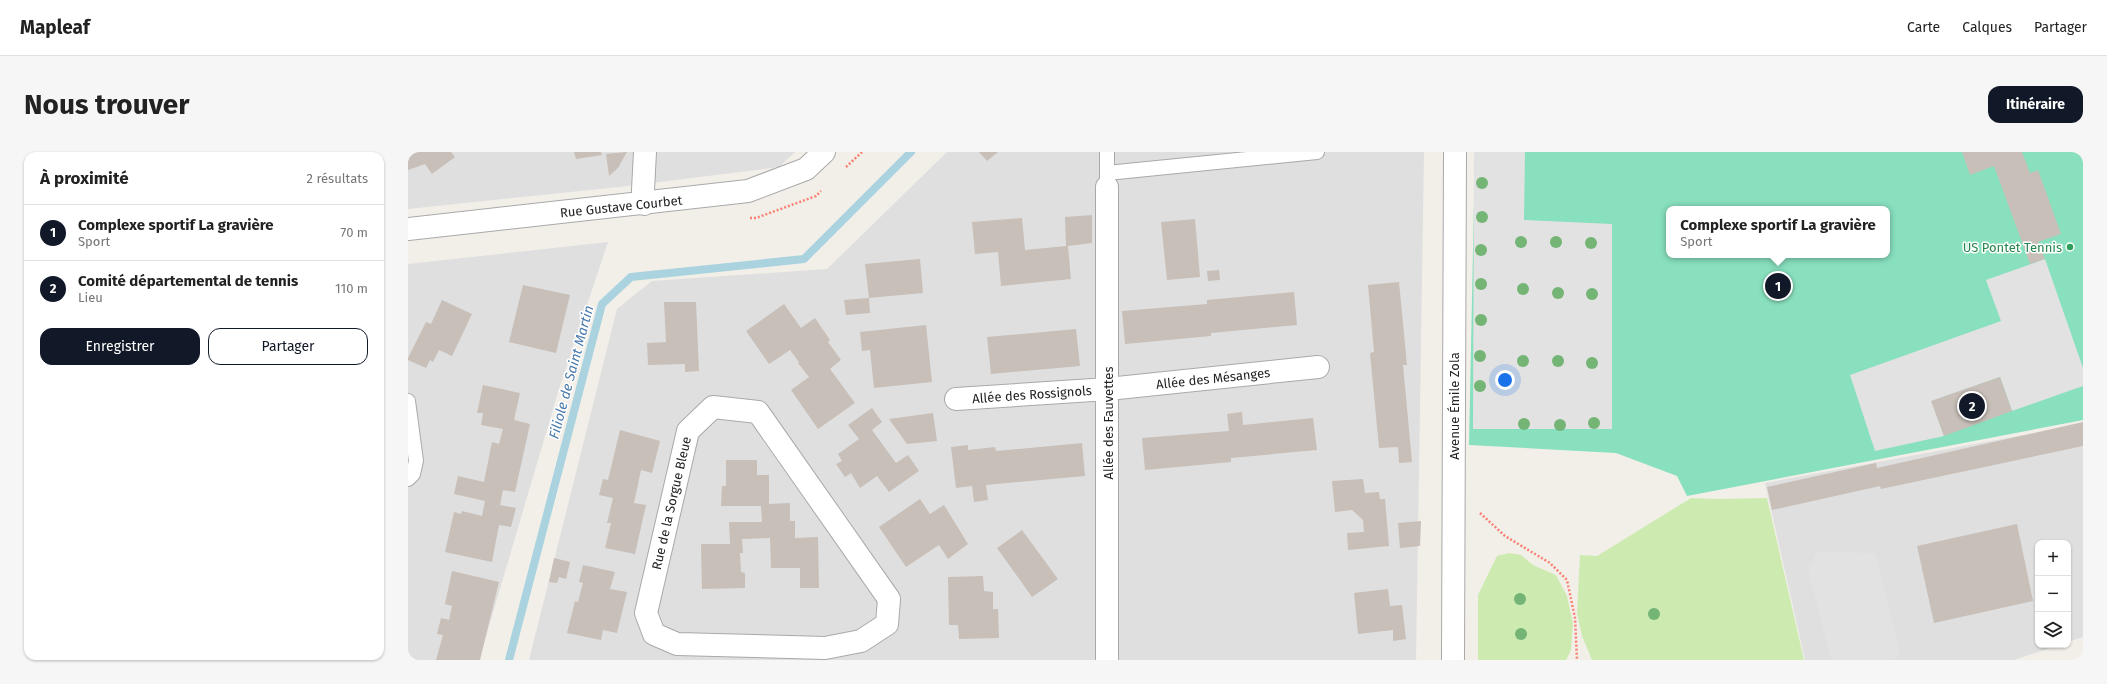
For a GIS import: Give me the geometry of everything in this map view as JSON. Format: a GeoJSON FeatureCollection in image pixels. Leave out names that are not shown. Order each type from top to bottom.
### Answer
{"type":"FeatureCollection","features":[{"type":"Feature","properties":{"kind":"street"},"geometry":{"type":"LineString","coordinates":[[644,204],[645,152]]}},
{"type":"Feature","properties":{"kind":"street","name":"Rue Gustave Courbet"},"geometry":{"type":"LineString","coordinates":[[408,229],[644,204],[748,191],[806,169],[824,152]]}},
{"type":"Feature","properties":{"kind":"street","name":"Avenue Émile Zola"},"geometry":{"type":"LineString","coordinates":[[1453,660],[1455,152]]}},
{"type":"Feature","properties":{"kind":"street","name":"Allée des Fauvettes"},"geometry":{"type":"LineString","coordinates":[[1107,180],[1107,660]]}},
{"type":"Feature","properties":{"kind":"street","name":"Allée des Mésanges"},"geometry":{"type":"LineString","coordinates":[[1108,389],[1318,367]]}},
{"type":"Feature","properties":{"kind":"street","name":"Allée des Rossignols"},"geometry":{"type":"LineString","coordinates":[[956,399],[1108,389]]}},
{"type":"Feature","properties":{"kind":"street","name":"Rue de la Sorgue Bleue"},"geometry":{"type":"LineString","coordinates":[[713,406],[758,412],[889,599],[887,624],[861,641],[826,654],[677,644],[654,634],[646,613],[688,431],[713,406]]}},
{"type":"Feature","properties":{"kind":"lane"},"geometry":{"type":"LineString","coordinates":[[1107,152],[1107,180],[1317,152]]}},
{"type":"Feature","properties":{"kind":"lane"},"geometry":{"type":"LineString","coordinates":[[408,401],[416,461],[413,474],[408,479]]}},
{"type":"Feature","properties":{"kind":"path"},"geometry":{"type":"LineString","coordinates":[[1454,490],[1505,536],[1550,563],[1567,580],[1575,618],[1577,660]]}},
{"type":"Feature","properties":{"kind":"shaded area"},"geometry":{"type":"Polygon","coordinates":[[[408,152],[795,152],[779,167],[619,187],[408,209],[408,152]]]}},
{"type":"Feature","properties":{"kind":"shaded area"},"geometry":{"type":"Polygon","coordinates":[[[947,152],[1424,152],[1416,660],[529,660],[617,309],[652,281],[827,269],[947,152]]]}},
{"type":"Feature","properties":{"kind":"shaded area"},"geometry":{"type":"Polygon","coordinates":[[[1474,152],[1525,152],[1524,220],[1612,224],[1612,429],[1473,429],[1474,152]]]}},
{"type":"Feature","properties":{"kind":"shaded area"},"geometry":{"type":"Polygon","coordinates":[[[608,242],[559,389],[479,660],[408,660],[408,264],[608,242]]]}},
{"type":"Feature","properties":{"kind":"shaded area"},"geometry":{"type":"Polygon","coordinates":[[[2045,259],[2083,368],[2083,386],[2012,411],[2000,377],[1932,401],[1944,436],[1875,451],[1850,375],[2001,321],[1986,280],[2045,259]]]}},
{"type":"Feature","properties":{"kind":"shaded area"},"geometry":{"type":"Polygon","coordinates":[[[2083,424],[2083,637],[2071,641],[2071,540],[2035,540],[2035,648],[2050,648],[2014,660],[1805,660],[1765,483],[2083,424]]]}},
{"type":"Feature","properties":{"kind":"shaded area"},"geometry":{"type":"Polygon","coordinates":[[[1817,552],[1875,553],[1900,652],[1893,660],[1831,660],[1808,570],[1817,552]]]}},
{"type":"Feature","properties":{"kind":"green space"},"geometry":{"type":"Polygon","coordinates":[[[1475,152],[2083,152],[2083,420],[1687,496],[1677,476],[1616,453],[1469,445],[1475,152]]]}},
{"type":"Feature","properties":{"kind":"green space"},"geometry":{"type":"Polygon","coordinates":[[[1691,498],[1767,498],[1804,660],[1592,660],[1582,636],[1577,613],[1580,555],[1597,556],[1691,498]]]}},
{"type":"Feature","properties":{"kind":"green space"},"geometry":{"type":"Polygon","coordinates":[[[1509,553],[1521,555],[1533,565],[1556,575],[1567,596],[1573,623],[1571,650],[1566,660],[1478,660],[1478,595],[1497,556],[1509,553]]]}},
{"type":"Feature","properties":{"kind":"building"},"geometry":{"type":"Polygon","coordinates":[[[408,152],[451,152],[455,157],[432,174],[425,164],[408,170],[408,152]]]}},
{"type":"Feature","properties":{"kind":"building"},"geometry":{"type":"Polygon","coordinates":[[[574,152],[601,152],[602,155],[576,159],[574,152]]]}},
{"type":"Feature","properties":{"kind":"building"},"geometry":{"type":"Polygon","coordinates":[[[627,152],[618,168],[609,176],[606,154],[627,152]]]}},
{"type":"Feature","properties":{"kind":"building"},"geometry":{"type":"Polygon","coordinates":[[[979,152],[998,152],[987,161],[979,152]]]}},
{"type":"Feature","properties":{"kind":"building"},"geometry":{"type":"Polygon","coordinates":[[[1962,152],[2022,152],[2030,173],[2038,170],[2061,234],[2038,242],[2045,259],[2030,264],[1994,166],[1970,175],[1962,152]]]}},
{"type":"Feature","properties":{"kind":"building"},"geometry":{"type":"Polygon","coordinates":[[[1092,215],[1092,243],[1068,246],[1071,279],[1001,286],[998,252],[975,254],[972,222],[1022,218],[1025,250],[1066,246],[1065,217],[1092,215]]]}},
{"type":"Feature","properties":{"kind":"building"},"geometry":{"type":"Polygon","coordinates":[[[1195,219],[1200,277],[1167,280],[1161,222],[1195,219]]]}},
{"type":"Feature","properties":{"kind":"building"},"geometry":{"type":"Polygon","coordinates":[[[920,259],[923,293],[869,298],[865,264],[920,259]]]}},
{"type":"Feature","properties":{"kind":"building"},"geometry":{"type":"Polygon","coordinates":[[[1219,270],[1220,280],[1208,281],[1207,271],[1219,270]]]}},
{"type":"Feature","properties":{"kind":"building"},"geometry":{"type":"Polygon","coordinates":[[[1399,282],[1407,365],[1403,365],[1412,462],[1399,463],[1398,447],[1379,448],[1370,353],[1374,352],[1368,285],[1399,282]]]}},
{"type":"Feature","properties":{"kind":"building"},"geometry":{"type":"Polygon","coordinates":[[[523,285],[570,295],[556,353],[509,342],[523,285]]]}},
{"type":"Feature","properties":{"kind":"building"},"geometry":{"type":"Polygon","coordinates":[[[1294,292],[1297,325],[1211,333],[1211,336],[1125,344],[1122,311],[1207,304],[1207,300],[1294,292]]]}},
{"type":"Feature","properties":{"kind":"building"},"geometry":{"type":"Polygon","coordinates":[[[869,298],[870,313],[846,315],[844,300],[869,298]]]}},
{"type":"Feature","properties":{"kind":"building"},"geometry":{"type":"Polygon","coordinates":[[[442,300],[472,314],[452,356],[439,350],[433,362],[430,360],[426,368],[408,360],[408,358],[426,322],[431,324],[442,300]]]}},
{"type":"Feature","properties":{"kind":"building"},"geometry":{"type":"Polygon","coordinates":[[[664,302],[696,302],[699,371],[685,372],[685,364],[648,365],[647,343],[666,342],[664,302]]]}},
{"type":"Feature","properties":{"kind":"building"},"geometry":{"type":"Polygon","coordinates":[[[784,304],[801,328],[815,318],[830,340],[828,342],[841,360],[830,369],[855,403],[818,429],[791,390],[809,377],[798,363],[799,362],[790,350],[769,364],[746,331],[784,304]]]}},
{"type":"Feature","properties":{"kind":"building"},"geometry":{"type":"Polygon","coordinates":[[[926,325],[932,382],[874,388],[870,350],[862,351],[860,332],[926,325]]]}},
{"type":"Feature","properties":{"kind":"building"},"geometry":{"type":"Polygon","coordinates":[[[1076,329],[1080,366],[991,374],[987,337],[1076,329]]]}},
{"type":"Feature","properties":{"kind":"building"},"geometry":{"type":"Polygon","coordinates":[[[2000,377],[2012,411],[1944,436],[1931,401],[2000,377]]]}},
{"type":"Feature","properties":{"kind":"building"},"geometry":{"type":"Polygon","coordinates":[[[483,385],[520,393],[514,420],[530,424],[515,492],[503,490],[500,505],[516,508],[511,527],[499,525],[492,562],[445,552],[454,512],[461,514],[462,511],[482,516],[485,501],[454,494],[458,476],[484,482],[492,442],[499,444],[503,429],[481,425],[483,413],[477,413],[483,385]]]}},
{"type":"Feature","properties":{"kind":"building"},"geometry":{"type":"Polygon","coordinates":[[[872,408],[882,422],[872,430],[896,463],[908,455],[919,471],[889,492],[877,476],[860,488],[851,473],[845,477],[836,464],[842,461],[838,454],[859,439],[848,425],[872,408]]]}},
{"type":"Feature","properties":{"kind":"building"},"geometry":{"type":"Polygon","coordinates":[[[1242,412],[1243,425],[1313,418],[1317,450],[1231,458],[1231,462],[1145,470],[1142,438],[1229,431],[1227,414],[1242,412]]]}},
{"type":"Feature","properties":{"kind":"building"},"geometry":{"type":"Polygon","coordinates":[[[933,413],[937,441],[907,444],[889,419],[933,413]]]}},
{"type":"Feature","properties":{"kind":"building"},"geometry":{"type":"Polygon","coordinates":[[[2083,422],[2083,446],[1881,489],[1880,486],[1772,510],[1767,487],[1876,463],[1877,468],[2083,422]]]}},
{"type":"Feature","properties":{"kind":"building"},"geometry":{"type":"Polygon","coordinates":[[[620,430],[660,441],[652,473],[641,470],[634,503],[646,505],[635,554],[605,548],[611,523],[607,523],[613,498],[599,495],[603,479],[608,480],[620,430]]]}},
{"type":"Feature","properties":{"kind":"building"},"geometry":{"type":"Polygon","coordinates":[[[1082,443],[1085,476],[986,485],[988,500],[974,502],[972,486],[956,488],[951,447],[968,445],[968,450],[995,447],[996,451],[1082,443]]]}},
{"type":"Feature","properties":{"kind":"building"},"geometry":{"type":"Polygon","coordinates":[[[726,460],[757,460],[757,475],[769,475],[769,504],[790,503],[790,521],[795,521],[795,538],[818,537],[819,588],[800,588],[800,568],[771,568],[770,538],[742,539],[743,553],[740,553],[741,572],[745,573],[745,588],[702,589],[701,544],[730,544],[729,522],[762,522],[761,506],[721,506],[722,486],[726,486],[726,460]]]}},
{"type":"Feature","properties":{"kind":"building"},"geometry":{"type":"Polygon","coordinates":[[[1363,479],[1365,493],[1379,492],[1380,499],[1385,499],[1389,546],[1348,550],[1347,533],[1364,532],[1363,520],[1352,510],[1335,512],[1332,481],[1363,479]]]}},
{"type":"Feature","properties":{"kind":"building"},"geometry":{"type":"Polygon","coordinates":[[[920,499],[930,514],[944,505],[968,544],[948,559],[939,545],[906,567],[879,527],[920,499]]]}},
{"type":"Feature","properties":{"kind":"building"},"geometry":{"type":"Polygon","coordinates":[[[1421,521],[1420,546],[1400,548],[1398,523],[1421,521]]]}},
{"type":"Feature","properties":{"kind":"building"},"geometry":{"type":"Polygon","coordinates":[[[2017,524],[2033,601],[1934,623],[1917,546],[2017,524]]]}},
{"type":"Feature","properties":{"kind":"building"},"geometry":{"type":"Polygon","coordinates":[[[1022,530],[1058,579],[1032,597],[997,548],[1022,530]]]}},
{"type":"Feature","properties":{"kind":"building"},"geometry":{"type":"Polygon","coordinates":[[[554,558],[570,562],[566,579],[559,577],[557,583],[549,582],[554,558]]]}},
{"type":"Feature","properties":{"kind":"building"},"geometry":{"type":"Polygon","coordinates":[[[583,565],[615,572],[610,589],[627,592],[617,633],[603,630],[601,640],[567,633],[575,601],[578,602],[583,583],[579,582],[583,565]]]}},
{"type":"Feature","properties":{"kind":"building"},"geometry":{"type":"Polygon","coordinates":[[[452,571],[499,582],[480,660],[436,660],[443,635],[437,634],[441,618],[449,620],[452,606],[445,604],[452,571]]]}},
{"type":"Feature","properties":{"kind":"building"},"geometry":{"type":"Polygon","coordinates":[[[983,576],[984,591],[993,592],[993,609],[998,609],[999,638],[959,639],[958,625],[949,625],[948,577],[983,576]]]}},
{"type":"Feature","properties":{"kind":"building"},"geometry":{"type":"Polygon","coordinates":[[[1388,589],[1390,606],[1402,605],[1406,639],[1393,641],[1393,630],[1358,634],[1354,593],[1388,589]]]}},
{"type":"Feature","properties":{"kind":"waterway","name":"Filiole de Saint Martin"},"geometry":{"type":"LineString","coordinates":[[509,660],[602,304],[631,277],[804,259],[911,152]]}},
{"type":"Feature","properties":{"kind":"place","name":"US Pontet Tennis"},"geometry":{"type":"Point","coordinates":[2070,247]}},
{"type":"Feature","properties":{"kind":"place","name":"Complexe sportif La gravière"},"geometry":{"type":"Point","coordinates":[1778,286]}},
{"type":"Feature","properties":{"kind":"place","name":"Comité départemental de tennis"},"geometry":{"type":"Point","coordinates":[1972,406]}}]}
